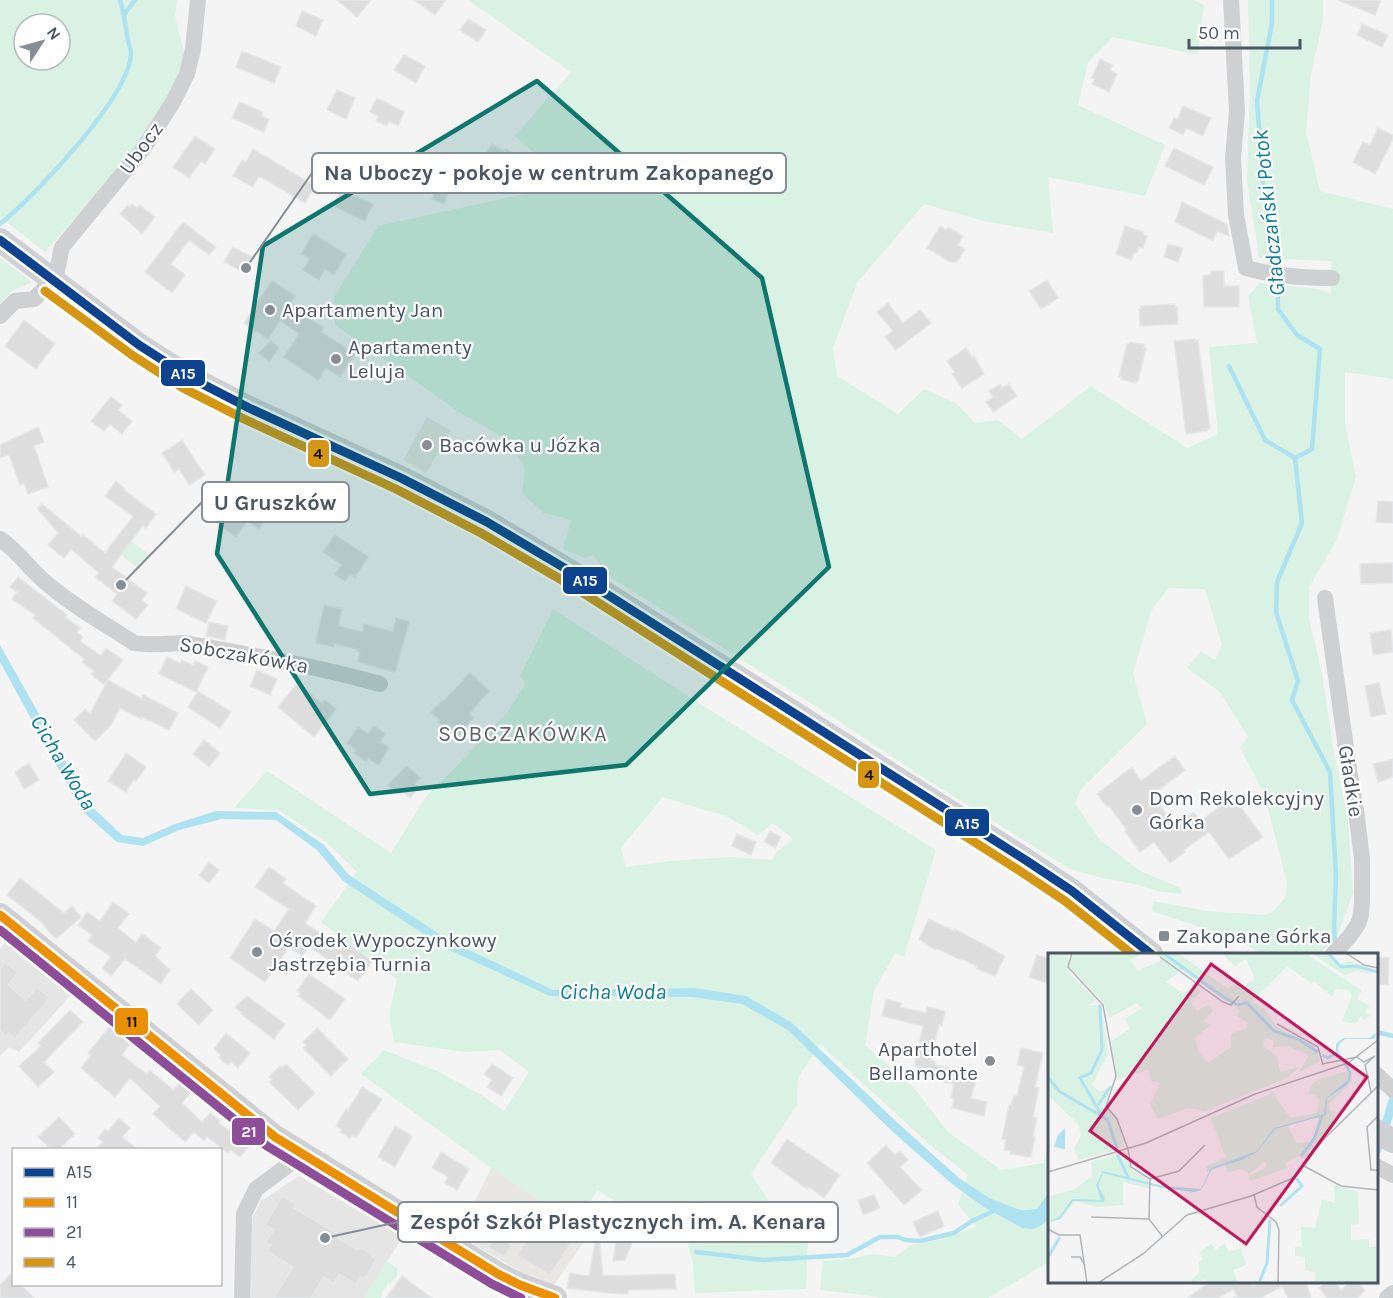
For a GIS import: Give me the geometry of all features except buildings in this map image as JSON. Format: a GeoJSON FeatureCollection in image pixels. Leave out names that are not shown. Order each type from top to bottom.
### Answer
{"type":"FeatureCollection","features":[{"type":"Feature","properties":{"kind":"street","name":"Ubocz"},"geometry":{"type":"LineString","coordinates":[[46,276],[57,271],[62,247],[143,149],[173,102],[187,74],[193,48],[198,0]]}},
{"type":"Feature","properties":{"kind":"street"},"geometry":{"type":"LineString","coordinates":[[1231,0],[1237,111],[1233,158],[1236,215],[1246,268],[1263,273],[1332,278]]}},
{"type":"Feature","properties":{"kind":"street"},"geometry":{"type":"LineString","coordinates":[[0,240],[139,345],[189,377],[249,408],[401,478],[458,507],[578,576],[1027,861],[1072,891],[1150,953]]}},
{"type":"Feature","properties":{"kind":"street"},"geometry":{"type":"LineString","coordinates":[[0,316],[15,301],[34,299],[46,276]]}},
{"type":"Feature","properties":{"kind":"street","name":"Sobczakówka"},"geometry":{"type":"LineString","coordinates":[[0,539],[14,548],[43,580],[63,597],[134,643],[185,644],[291,662],[380,684]]}},
{"type":"Feature","properties":{"kind":"street","name":"Gładkie"},"geometry":{"type":"LineString","coordinates":[[1325,598],[1362,859],[1361,915],[1350,936],[1334,953]]}},
{"type":"Feature","properties":{"kind":"street"},"geometry":{"type":"LineString","coordinates":[[0,915],[255,1121],[299,1153],[498,1274],[555,1298]]}},
{"type":"Feature","properties":{"kind":"street"},"geometry":{"type":"LineString","coordinates":[[1379,1076],[1393,1090]]}},
{"type":"Feature","properties":{"kind":"street"},"geometry":{"type":"LineString","coordinates":[[1378,1132],[1393,1141]]}},
{"type":"Feature","properties":{"kind":"street"},"geometry":{"type":"LineString","coordinates":[[242,1298],[244,1214],[256,1189],[287,1166],[299,1153]]}},
{"type":"Feature","properties":{"kind":"street"},"geometry":{"type":"LineString","coordinates":[[1378,1167],[1393,1175]]}},
{"type":"Feature","properties":{"kind":"street"},"geometry":{"type":"LineString","coordinates":[[1387,1298],[1393,1293]]}},
{"type":"Feature","properties":{"kind":"highlighted area"},"geometry":{"type":"Polygon","coordinates":[[[537,81],[762,278],[829,567],[626,765],[370,794],[217,554],[263,246],[537,81]]]}},
{"type":"Feature","properties":{"kind":"shaded area","name":"Bacówka u Józka"},"geometry":{"type":"Polygon","coordinates":[[[427,417],[451,430],[426,473],[403,460],[427,417]]]}},
{"type":"Feature","properties":{"kind":"shaded area"},"geometry":{"type":"Polygon","coordinates":[[[8,938],[74,992],[19,1052],[9,1047],[0,1056],[0,949],[8,938]]]}},
{"type":"Feature","properties":{"kind":"shaded area"},"geometry":{"type":"Polygon","coordinates":[[[491,1168],[590,1233],[554,1285],[523,1273],[458,1235],[491,1168]]]}},
{"type":"Feature","properties":{"kind":"shaded area"},"geometry":{"type":"Polygon","coordinates":[[[299,1176],[398,1234],[405,1233],[364,1298],[250,1298],[249,1224],[261,1201],[299,1176]]]}},
{"type":"Feature","properties":{"kind":"green space"},"geometry":{"type":"Polygon","coordinates":[[[0,0],[177,0],[175,15],[185,57],[178,101],[45,252],[0,217],[0,0]]]}},
{"type":"Feature","properties":{"kind":"green space"},"geometry":{"type":"Polygon","coordinates":[[[468,0],[1194,0],[1204,5],[1198,55],[1113,37],[1088,62],[1078,105],[1165,145],[1145,196],[1048,177],[1053,233],[988,222],[924,204],[857,283],[833,348],[837,376],[898,414],[924,389],[956,403],[975,423],[998,420],[1022,439],[1091,386],[1187,448],[1218,434],[1209,347],[1257,343],[1248,296],[1260,283],[1319,289],[1331,294],[1331,261],[1259,258],[1247,180],[1250,90],[1248,0],[1323,0],[1323,20],[1311,75],[1306,132],[1320,191],[1393,209],[1393,379],[1345,372],[1345,423],[1356,477],[1337,539],[1309,587],[1309,619],[1322,674],[1334,753],[1348,820],[1353,893],[1337,937],[1320,953],[1260,953],[1236,939],[1152,911],[1153,901],[1207,911],[1266,915],[1274,911],[1285,898],[1287,882],[1264,794],[1240,747],[1248,737],[1220,692],[1187,668],[1201,651],[1215,660],[1222,645],[1205,589],[1168,588],[1151,611],[1133,673],[1147,724],[1080,790],[1075,803],[1099,839],[1140,871],[1181,888],[1182,894],[1161,892],[1070,869],[610,577],[593,555],[584,558],[563,549],[571,520],[543,513],[522,493],[525,470],[508,440],[459,412],[335,325],[334,297],[378,226],[537,191],[545,163],[515,136],[571,72],[468,0]]]}},
{"type":"Feature","properties":{"kind":"green space"},"geometry":{"type":"Polygon","coordinates":[[[0,258],[32,282],[11,292],[0,305],[0,258]]]}},
{"type":"Feature","properties":{"kind":"green space"},"geometry":{"type":"Polygon","coordinates":[[[131,541],[150,555],[139,569],[121,555],[131,541]]]}},
{"type":"Feature","properties":{"kind":"green space"},"geometry":{"type":"Polygon","coordinates":[[[553,609],[705,707],[936,850],[904,957],[895,953],[874,991],[865,1045],[914,1088],[948,1132],[1001,1170],[1044,1163],[1048,1142],[1048,1264],[988,1298],[884,1298],[820,1290],[823,1261],[873,1254],[895,1257],[910,1246],[939,1240],[976,1227],[958,1204],[968,1175],[929,1144],[820,1044],[798,1078],[797,1105],[751,1174],[770,1203],[797,1233],[808,1238],[806,1289],[695,1293],[693,1263],[686,1237],[643,1230],[641,1217],[597,1190],[577,1225],[491,1168],[361,1074],[384,1050],[437,1071],[480,1094],[504,1111],[529,1072],[499,1050],[465,1052],[394,1042],[389,1015],[397,979],[321,922],[357,872],[326,842],[279,810],[234,808],[267,771],[391,853],[427,795],[507,713],[526,683],[520,676],[553,609]],[[663,797],[621,848],[626,867],[729,857],[772,860],[777,851],[793,839],[773,823],[758,835],[728,817],[663,797]]]}},
{"type":"Feature","properties":{"kind":"green space"},"geometry":{"type":"Polygon","coordinates":[[[387,1261],[397,1268],[397,1276],[381,1292],[381,1298],[364,1298],[387,1261]]]}},
{"type":"Feature","properties":{"kind":"water","name":"Cicha Woda"},"geometry":{"type":"Polygon","coordinates":[[[0,645],[91,806],[122,835],[143,838],[175,824],[216,811],[276,812],[324,845],[349,875],[450,941],[553,990],[694,988],[746,996],[791,1022],[959,1178],[989,1198],[1020,1210],[1028,1210],[1037,1209],[1048,1193],[1048,1219],[1033,1229],[1022,1228],[984,1207],[952,1184],[894,1133],[788,1030],[742,1004],[692,997],[550,996],[445,948],[343,881],[317,850],[276,820],[222,819],[179,830],[143,846],[117,842],[81,810],[0,662],[0,645]]]}},
{"type":"Feature","properties":{"kind":"water"},"geometry":{"type":"Polygon","coordinates":[[[1393,1086],[1393,1116],[1378,1156],[1378,1134],[1393,1086]]]}},
{"type":"Feature","properties":{"kind":"waterway"},"geometry":{"type":"LineString","coordinates":[[0,224],[35,192],[78,145],[98,120],[126,73],[131,54],[120,0]]}},
{"type":"Feature","properties":{"kind":"waterway"},"geometry":{"type":"LineString","coordinates":[[124,15],[135,0]]}},
{"type":"Feature","properties":{"kind":"waterway","name":"Gładczański Potok"},"geometry":{"type":"LineString","coordinates":[[1272,0],[1272,23],[1257,101],[1264,195],[1278,270]]}},
{"type":"Feature","properties":{"kind":"waterway","name":"Gładczański Potok"},"geometry":{"type":"LineString","coordinates":[[1278,279],[1278,309],[1297,335],[1320,349],[1312,449],[1295,458],[1302,523],[1277,582],[1276,612],[1298,681],[1292,700],[1330,772],[1336,876],[1335,943]]}},
{"type":"Feature","properties":{"kind":"waterway"},"geometry":{"type":"LineString","coordinates":[[1229,366],[1265,440],[1295,458]]}},
{"type":"Feature","properties":{"kind":"waterway","name":"Gładczański Potok"},"geometry":{"type":"LineString","coordinates":[[1378,1032],[1393,1036]]}},
{"type":"Feature","properties":{"kind":"waterway"},"geometry":{"type":"LineString","coordinates":[[696,1252],[763,1260],[847,1255],[880,1237],[920,1241],[954,1233],[972,1221],[996,1210]]}},
{"type":"Feature","properties":{"kind":"transit line","name":"A15"},"geometry":{"type":"LineString","coordinates":[[0,240],[139,345],[189,377],[249,408],[401,478],[487,522],[578,576],[1027,861],[1072,891],[1150,953]]}},
{"type":"Feature","properties":{"kind":"transit line","name":"4"},"geometry":{"type":"LineString","coordinates":[[45,291],[132,355],[183,388],[244,419],[396,489],[481,533],[572,586],[1020,871],[1065,901],[1131,953]]}},
{"type":"Feature","properties":{"kind":"transit line","name":"11"},"geometry":{"type":"LineString","coordinates":[[0,915],[275,1137],[498,1274],[555,1298]]}},
{"type":"Feature","properties":{"kind":"transit line","name":"21"},"geometry":{"type":"LineString","coordinates":[[0,930],[267,1146],[492,1284],[521,1298]]}},
{"type":"Feature","properties":{"kind":"place","name":"Na Uboczy - pokoje w centrum Zakopanego"},"geometry":{"type":"Point","coordinates":[246,268]}},
{"type":"Feature","properties":{"kind":"place","name":"Apartamenty Jan"},"geometry":{"type":"Point","coordinates":[270,310]}},
{"type":"Feature","properties":{"kind":"place","name":"Apartamenty Leluja"},"geometry":{"type":"Point","coordinates":[336,359]}},
{"type":"Feature","properties":{"kind":"place","name":"Bacówka u Józka"},"geometry":{"type":"Point","coordinates":[427,445]}},
{"type":"Feature","properties":{"kind":"place","name":"U Gruszków"},"geometry":{"type":"Point","coordinates":[121,585]}},
{"type":"Feature","properties":{"kind":"place","name":"Dom Rekolekcyjny Górka"},"geometry":{"type":"Point","coordinates":[1137,810]}},
{"type":"Feature","properties":{"kind":"place","name":"Zakopane Górka"},"geometry":{"type":"Point","coordinates":[1164,936]}},
{"type":"Feature","properties":{"kind":"place","name":"Ośrodek Wypoczynkowy Jastrzębia Turnia"},"geometry":{"type":"Point","coordinates":[257,952]}},
{"type":"Feature","properties":{"kind":"place","name":"Aparthotel Bellamonte"},"geometry":{"type":"Point","coordinates":[990,1061]}},
{"type":"Feature","properties":{"kind":"place","name":"Zespół Szkół Plastycznych im. A. Kenara"},"geometry":{"type":"Point","coordinates":[325,1238]}},
{"type":"Feature","properties":{"kind":"district","name":"SOBCZAKÓWKA"},"geometry":{"type":"Point","coordinates":[523,733]}}]}
